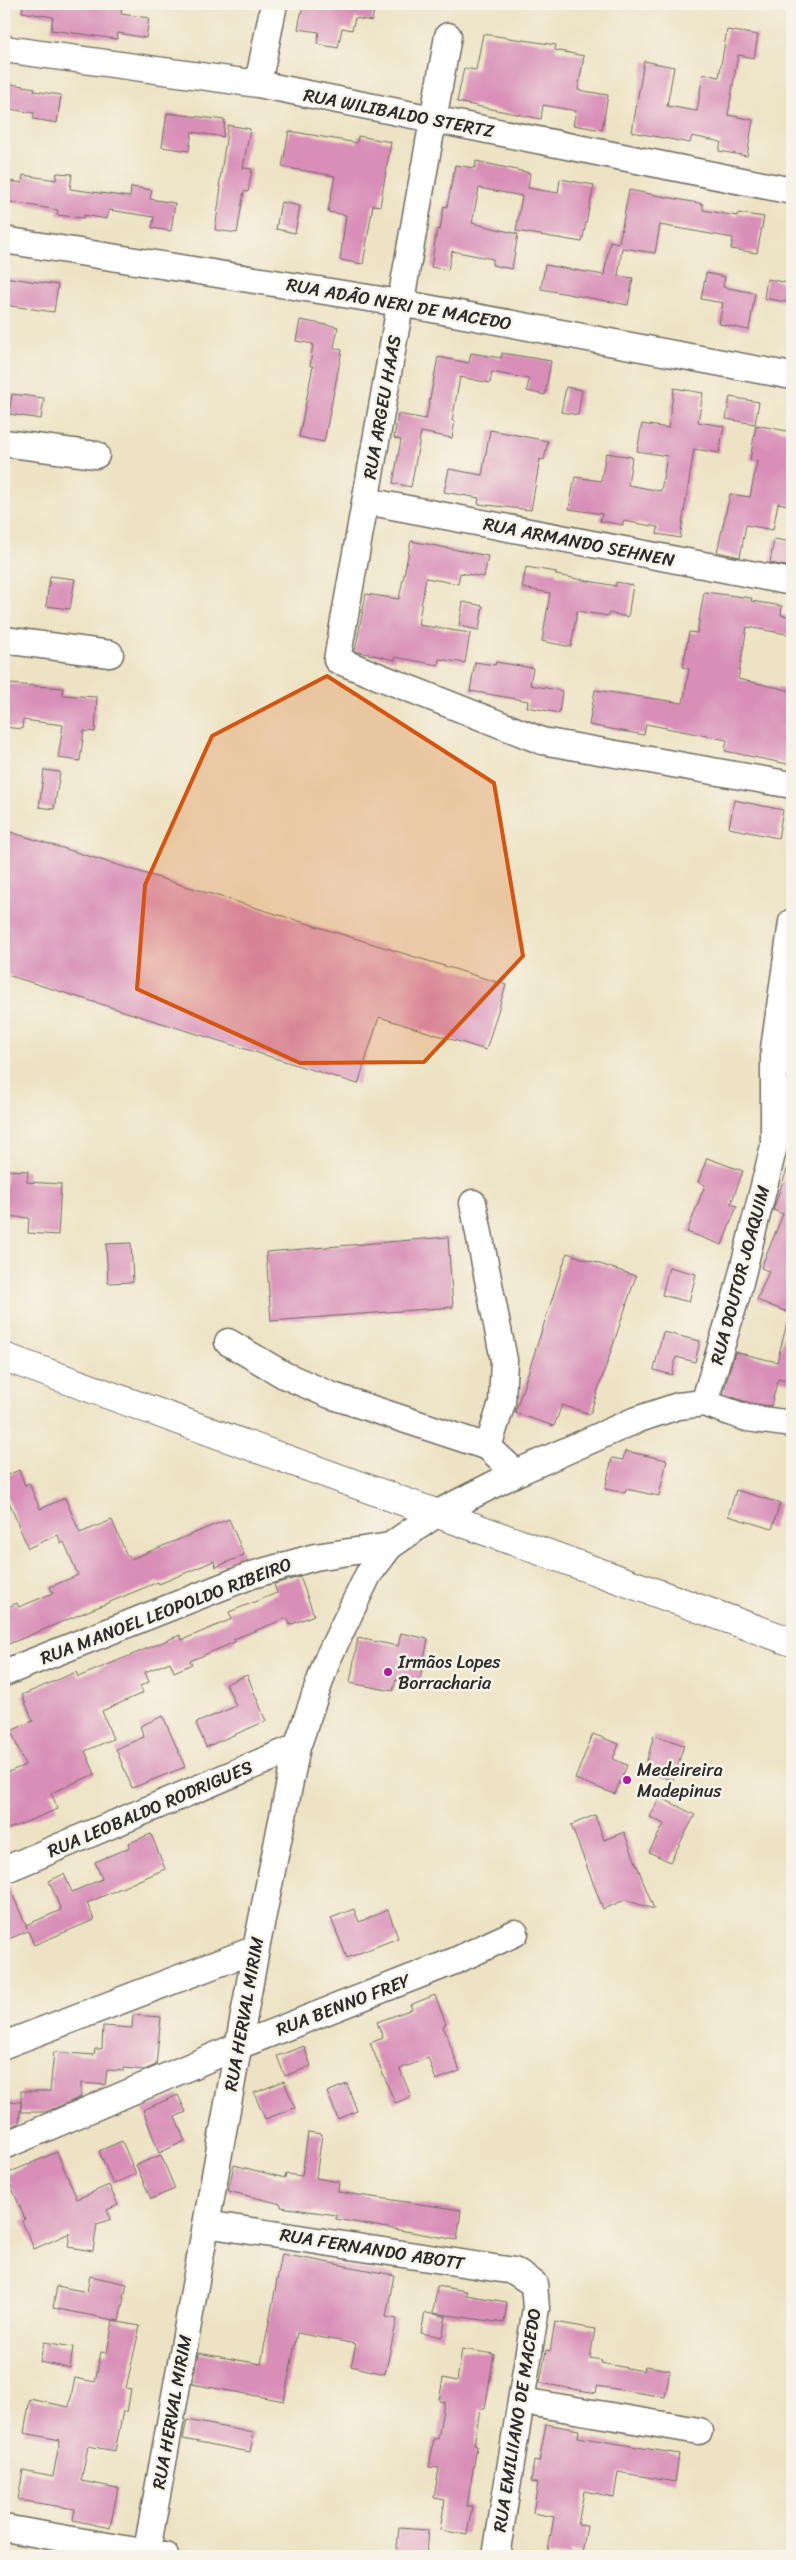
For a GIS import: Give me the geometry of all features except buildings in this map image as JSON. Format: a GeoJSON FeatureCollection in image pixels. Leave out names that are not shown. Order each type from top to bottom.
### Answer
{"type":"FeatureCollection","features":[{"type":"Feature","properties":{"kind":"highway"},"geometry":{"type":"LineString","coordinates":[[4,1357],[792,1642]]}},
{"type":"Feature","properties":{"kind":"street"},"geometry":{"type":"LineString","coordinates":[[258,84],[274,4]]}},
{"type":"Feature","properties":{"kind":"street","name":"RUA ARGEU HAAS"},"geometry":{"type":"LineString","coordinates":[[448,36],[337,660],[542,741],[792,785]]}},
{"type":"Feature","properties":{"kind":"street","name":"RUA WILIBALDO STERTZ"},"geometry":{"type":"LineString","coordinates":[[4,49],[258,84],[792,191]]}},
{"type":"Feature","properties":{"kind":"street","name":"RUA ADÃO NERI DE MACEDO"},"geometry":{"type":"LineString","coordinates":[[4,240],[400,303],[792,376]]}},
{"type":"Feature","properties":{"kind":"street"},"geometry":{"type":"LineString","coordinates":[[4,443],[96,455]]}},
{"type":"Feature","properties":{"kind":"street","name":"RUA ARMANDO SEHNEN"},"geometry":{"type":"LineString","coordinates":[[366,501],[792,582]]}},
{"type":"Feature","properties":{"kind":"street"},"geometry":{"type":"LineString","coordinates":[[4,640],[110,654]]}},
{"type":"Feature","properties":{"kind":"street","name":"RUA DOUTOR JOAQUIM"},"geometry":{"type":"LineString","coordinates":[[704,1403],[783,1149],[774,1049],[792,922]]}},
{"type":"Feature","properties":{"kind":"street"},"geometry":{"type":"LineString","coordinates":[[473,1203],[504,1360],[502,1403],[488,1447]]}},
{"type":"Feature","properties":{"kind":"street"},"geometry":{"type":"LineString","coordinates":[[228,1342],[284,1375],[330,1395],[488,1447],[516,1473]]}},
{"type":"Feature","properties":{"kind":"street"},"geometry":{"type":"LineString","coordinates":[[704,1403],[747,1418],[792,1424]]}},
{"type":"Feature","properties":{"kind":"street","name":"RUA HERVAL MIRIM"},"geometry":{"type":"LineString","coordinates":[[152,2555],[206,2224],[256,1949],[297,1748],[328,1658],[368,1575],[390,1546],[436,1514],[516,1473],[636,1420],[678,1406],[704,1403]]}},
{"type":"Feature","properties":{"kind":"street","name":"RUA MANOEL LEOPOLDO RIBEIRO"},"geometry":{"type":"LineString","coordinates":[[4,1673],[252,1575],[315,1557],[390,1546]]}},
{"type":"Feature","properties":{"kind":"street","name":"RUA LEOBALDO RODRIGUES"},"geometry":{"type":"LineString","coordinates":[[4,1870],[297,1748]]}},
{"type":"Feature","properties":{"kind":"street","name":"RUA BENNO FREY"},"geometry":{"type":"LineString","coordinates":[[4,2146],[238,2046],[457,1960],[515,1933]]}},
{"type":"Feature","properties":{"kind":"street"},"geometry":{"type":"LineString","coordinates":[[4,2045],[256,1949]]}},
{"type":"Feature","properties":{"kind":"street","name":"RUA FERNANDO ABOTT"},"geometry":{"type":"LineString","coordinates":[[206,2224],[514,2271],[534,2284]]}},
{"type":"Feature","properties":{"kind":"street","name":"RUA EMILIIANO DE MACEDO"},"geometry":{"type":"LineString","coordinates":[[496,2556],[536,2308],[534,2284]]}},
{"type":"Feature","properties":{"kind":"street"},"geometry":{"type":"LineString","coordinates":[[522,2401],[699,2431]]}},
{"type":"Feature","properties":{"kind":"street"},"geometry":{"type":"LineString","coordinates":[[4,2528],[152,2555]]}},
{"type":"Feature","properties":{"kind":"highlighted area"},"geometry":{"type":"Polygon","coordinates":[[[327,676],[494,783],[523,956],[424,1062],[300,1063],[137,989],[145,885],[212,736],[327,676]]]}},
{"type":"Feature","properties":{"kind":"place","name":"Irmãos Lopes Borracharia"},"geometry":{"type":"Point","coordinates":[388,1672]}},
{"type":"Feature","properties":{"kind":"place","name":"Medeireira Madepinus"},"geometry":{"type":"Point","coordinates":[627,1780]}}]}
